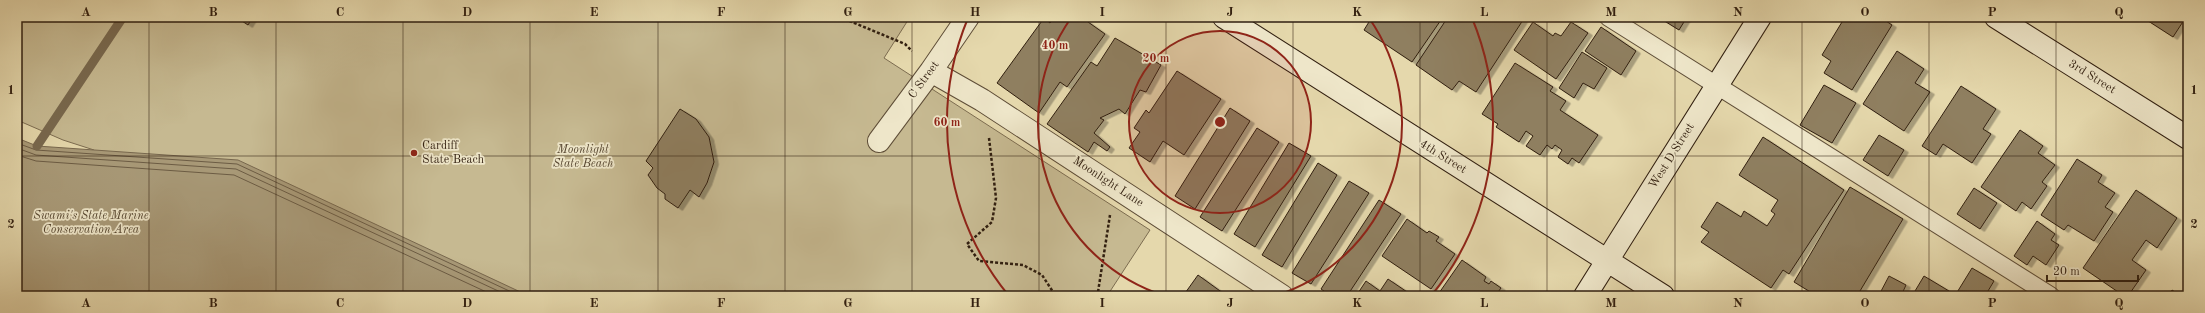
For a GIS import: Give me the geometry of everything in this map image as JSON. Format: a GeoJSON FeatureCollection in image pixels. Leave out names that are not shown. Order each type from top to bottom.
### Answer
{"type":"FeatureCollection","features":[{"type":"Feature","properties":{"kind":"street","name":"C Street"},"geometry":{"type":"LineString","coordinates":[[879,141],[931,71],[968,17]]}},
{"type":"Feature","properties":{"kind":"street","name":"4th Street"},"geometry":{"type":"LineString","coordinates":[[1224,17],[1663,296]]}},
{"type":"Feature","properties":{"kind":"street","name":"West D Street"},"geometry":{"type":"LineString","coordinates":[[1585,296],[1760,17]]}},
{"type":"Feature","properties":{"kind":"street","name":"3rd Street"},"geometry":{"type":"LineString","coordinates":[[1996,17],[2188,138]]}},
{"type":"Feature","properties":{"kind":"street","name":"Moonlight Lane"},"geometry":{"type":"LineString","coordinates":[[931,71],[982,100],[1282,296]]}},
{"type":"Feature","properties":{"kind":"lane"},"geometry":{"type":"LineString","coordinates":[[1608,17],[2051,296]]}},
{"type":"Feature","properties":{"kind":"path"},"geometry":{"type":"LineString","coordinates":[[840,17],[905,44],[931,71]]}},
{"type":"Feature","properties":{"kind":"path"},"geometry":{"type":"LineString","coordinates":[[982,100],[989,139],[996,198],[992,222],[967,244],[980,261],[1023,265],[1042,275],[1055,295],[1058,296]]}},
{"type":"Feature","properties":{"kind":"path"},"geometry":{"type":"LineString","coordinates":[[1089,296],[1098,292],[1115,187]]}},
{"type":"Feature","properties":{"kind":"green space","name":"Moonlight State Beach"},"geometry":{"type":"Polygon","coordinates":[[[17,17],[910,17],[884,58],[1150,230],[1107,296],[17,296],[94,150],[63,140],[17,120],[17,17]]]}},
{"type":"Feature","properties":{"kind":"water","name":"Swami's State Marine Conservation Area"},"geometry":{"type":"Polygon","coordinates":[[[17,138],[37,146],[238,160],[529,296],[17,296],[17,138]]]}},
{"type":"Feature","properties":{"kind":"building"},"geometry":{"type":"Polygon","coordinates":[[[236,17],[253,17],[248,25],[236,17]]]}},
{"type":"Feature","properties":{"kind":"building"},"geometry":{"type":"Polygon","coordinates":[[[1054,17],[1081,17],[1105,34],[1067,87],[1060,82],[1039,113],[997,83],[1044,18],[1050,23],[1054,17]]]}},
{"type":"Feature","properties":{"kind":"building"},"geometry":{"type":"Polygon","coordinates":[[[1372,17],[1443,17],[1412,62],[1364,30],[1372,17]]]}},
{"type":"Feature","properties":{"kind":"building"},"geometry":{"type":"Polygon","coordinates":[[[1448,17],[1525,17],[1476,92],[1459,81],[1452,90],[1416,65],[1448,17]]]}},
{"type":"Feature","properties":{"kind":"building"},"geometry":{"type":"Polygon","coordinates":[[[1658,17],[1687,17],[1679,30],[1658,17]]]}},
{"type":"Feature","properties":{"kind":"building"},"geometry":{"type":"Polygon","coordinates":[[[1845,17],[1880,17],[1892,25],[1852,90],[1824,73],[1831,61],[1822,55],[1845,17]]]}},
{"type":"Feature","properties":{"kind":"building"},"geometry":{"type":"Polygon","coordinates":[[[2142,17],[2186,17],[2173,37],[2142,17]]]}},
{"type":"Feature","properties":{"kind":"building"},"geometry":{"type":"Polygon","coordinates":[[[1533,22],[1553,36],[1555,33],[1561,36],[1571,22],[1588,33],[1556,79],[1514,50],[1533,22]]]}},
{"type":"Feature","properties":{"kind":"building"},"geometry":{"type":"Polygon","coordinates":[[[1601,27],[1636,51],[1621,75],[1585,51],[1601,27]]]}},
{"type":"Feature","properties":{"kind":"building"},"geometry":{"type":"Polygon","coordinates":[[[1115,38],[1161,65],[1146,92],[1140,90],[1125,114],[1119,109],[1100,118],[1104,120],[1094,133],[1110,147],[1107,151],[1094,142],[1088,152],[1047,124],[1091,62],[1097,66],[1115,38]]]}},
{"type":"Feature","properties":{"kind":"building"},"geometry":{"type":"Polygon","coordinates":[[[2188,44],[2188,52],[2184,50],[2188,44]]]}},
{"type":"Feature","properties":{"kind":"building"},"geometry":{"type":"Polygon","coordinates":[[[1897,51],[1924,69],[1915,83],[1930,92],[1904,131],[1863,104],[1897,51]]]}},
{"type":"Feature","properties":{"kind":"building"},"geometry":{"type":"Polygon","coordinates":[[[1582,52],[1607,68],[1594,89],[1583,83],[1574,98],[1559,88],[1582,52]]]}},
{"type":"Feature","properties":{"kind":"building"},"geometry":{"type":"Polygon","coordinates":[[[1515,63],[1553,87],[1550,91],[1566,101],[1560,110],[1598,135],[1579,163],[1572,158],[1568,164],[1558,157],[1562,150],[1555,145],[1552,149],[1547,145],[1540,155],[1526,146],[1533,136],[1526,131],[1519,142],[1496,127],[1498,124],[1482,114],[1515,63]]]}},
{"type":"Feature","properties":{"kind":"building"},"geometry":{"type":"Polygon","coordinates":[[[1177,71],[1221,99],[1184,155],[1163,141],[1150,162],[1129,148],[1140,132],[1134,128],[1146,110],[1149,113],[1177,71]]]}},
{"type":"Feature","properties":{"kind":"building"},"geometry":{"type":"Polygon","coordinates":[[[1824,85],[1856,103],[1832,143],[1800,125],[1824,85]]]}},
{"type":"Feature","properties":{"kind":"building"},"geometry":{"type":"Polygon","coordinates":[[[1961,86],[1996,109],[1983,129],[1991,134],[1972,163],[1943,144],[1936,155],[1922,146],[1961,86]]]}},
{"type":"Feature","properties":{"kind":"building"},"geometry":{"type":"Polygon","coordinates":[[[1230,108],[1250,121],[1195,209],[1175,196],[1230,108]]]}},
{"type":"Feature","properties":{"kind":"building"},"geometry":{"type":"Polygon","coordinates":[[[680,109],[696,119],[709,137],[714,162],[707,183],[699,197],[690,190],[678,208],[665,199],[665,194],[657,188],[648,175],[653,168],[646,161],[680,109]]]}},
{"type":"Feature","properties":{"kind":"building"},"geometry":{"type":"Polygon","coordinates":[[[1257,128],[1279,142],[1222,231],[1200,217],[1257,128]]]}},
{"type":"Feature","properties":{"kind":"building"},"geometry":{"type":"Polygon","coordinates":[[[2020,130],[2043,146],[2038,153],[2055,165],[2042,182],[2047,186],[2031,209],[2022,202],[2016,211],[1981,187],[2020,130]]]}},
{"type":"Feature","properties":{"kind":"building"},"geometry":{"type":"Polygon","coordinates":[[[1879,135],[1904,150],[1888,176],[1863,160],[1879,135]]]}},
{"type":"Feature","properties":{"kind":"building"},"geometry":{"type":"Polygon","coordinates":[[[1763,137],[1844,190],[1789,274],[1783,270],[1771,288],[1701,242],[1709,232],[1701,227],[1717,202],[1741,217],[1744,211],[1767,226],[1775,214],[1771,211],[1778,200],[1739,175],[1763,137]]]}},
{"type":"Feature","properties":{"kind":"building"},"geometry":{"type":"Polygon","coordinates":[[[1289,143],[1311,156],[1255,247],[1234,234],[1289,143]]]}},
{"type":"Feature","properties":{"kind":"building"},"geometry":{"type":"Polygon","coordinates":[[[2077,159],[2102,175],[2098,182],[2115,193],[2105,207],[2113,212],[2094,241],[2068,225],[2064,230],[2041,215],[2077,159]]]}},
{"type":"Feature","properties":{"kind":"building"},"geometry":{"type":"Polygon","coordinates":[[[1318,163],[1337,175],[1282,267],[1262,255],[1318,163]]]}},
{"type":"Feature","properties":{"kind":"building"},"geometry":{"type":"Polygon","coordinates":[[[1349,181],[1369,193],[1311,284],[1292,273],[1349,181]]]}},
{"type":"Feature","properties":{"kind":"building"},"geometry":{"type":"Polygon","coordinates":[[[1850,187],[1903,219],[1857,296],[1817,296],[1794,282],[1850,187]]]}},
{"type":"Feature","properties":{"kind":"building"},"geometry":{"type":"Polygon","coordinates":[[[1974,188],[1997,203],[1980,229],[1957,214],[1974,188]]]}},
{"type":"Feature","properties":{"kind":"building"},"geometry":{"type":"Polygon","coordinates":[[[2136,190],[2177,218],[2157,248],[2146,240],[2132,260],[2146,270],[2128,296],[2124,296],[2083,268],[2136,190]]]}},
{"type":"Feature","properties":{"kind":"building"},"geometry":{"type":"Polygon","coordinates":[[[1379,200],[1401,214],[1347,296],[1331,296],[1321,289],[1379,200]]]}},
{"type":"Feature","properties":{"kind":"building"},"geometry":{"type":"Polygon","coordinates":[[[1407,219],[1427,233],[1429,231],[1439,237],[1436,241],[1455,254],[1431,289],[1382,256],[1407,219]]]}},
{"type":"Feature","properties":{"kind":"building"},"geometry":{"type":"Polygon","coordinates":[[[2037,221],[2055,234],[2051,240],[2059,245],[2046,265],[2033,256],[2027,265],[2014,256],[2037,221]]]}},
{"type":"Feature","properties":{"kind":"building"},"geometry":{"type":"Polygon","coordinates":[[[1462,260],[1486,277],[1484,281],[1489,284],[1491,281],[1501,288],[1496,295],[1498,296],[1442,296],[1439,293],[1462,260]]]}},
{"type":"Feature","properties":{"kind":"building"},"geometry":{"type":"Polygon","coordinates":[[[1972,268],[1994,281],[1985,296],[1959,296],[1956,294],[1972,268]]]}},
{"type":"Feature","properties":{"kind":"building"},"geometry":{"type":"Polygon","coordinates":[[[1198,275],[1227,296],[1183,296],[1198,275]]]}},
{"type":"Feature","properties":{"kind":"building"},"geometry":{"type":"Polygon","coordinates":[[[1889,276],[1906,285],[1901,296],[1879,295],[1889,276]]]}},
{"type":"Feature","properties":{"kind":"building"},"geometry":{"type":"Polygon","coordinates":[[[1924,276],[1949,291],[1946,296],[1912,296],[1924,276]]]}},
{"type":"Feature","properties":{"kind":"building"},"geometry":{"type":"Polygon","coordinates":[[[1388,279],[1413,296],[1356,296],[1366,281],[1380,291],[1388,279]]]}},
{"type":"Feature","properties":{"kind":"building"},"geometry":{"type":"Polygon","coordinates":[[[2172,290],[2181,296],[2169,296],[2172,290]]]}},
{"type":"Feature","properties":{"kind":"building"},"geometry":{"type":"Polygon","coordinates":[[[1988,291],[1995,296],[1985,296],[1988,291]]]}},
{"type":"Feature","properties":{"kind":"waterway"},"geometry":{"type":"LineString","coordinates":[[37,146],[123,17]]}},
{"type":"Feature","properties":{"kind":"place","name":"Cardiff State Beach"},"geometry":{"type":"Point","coordinates":[414,153]}}]}
